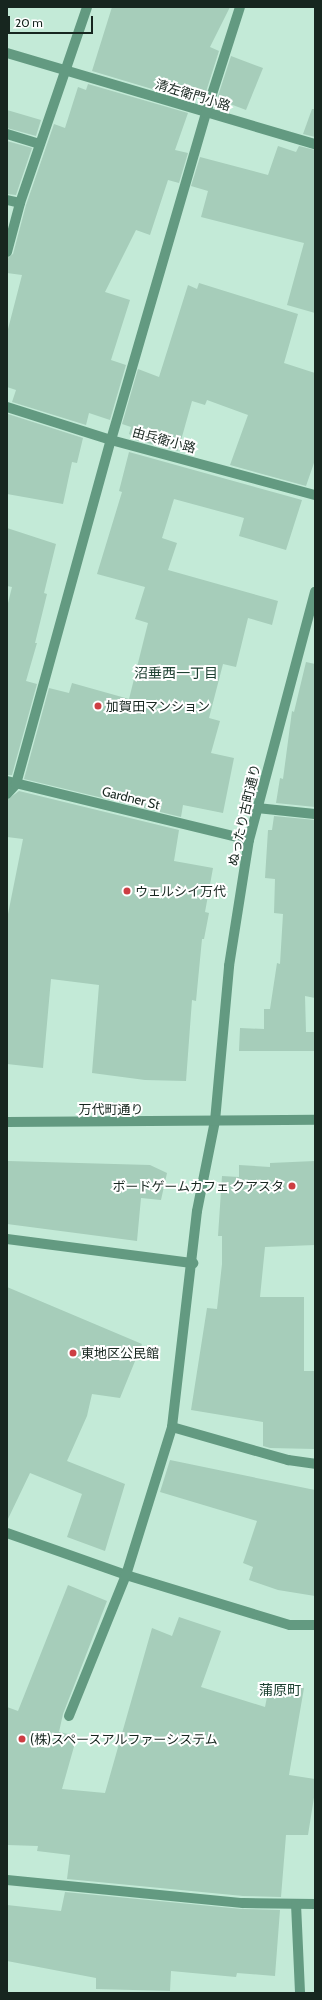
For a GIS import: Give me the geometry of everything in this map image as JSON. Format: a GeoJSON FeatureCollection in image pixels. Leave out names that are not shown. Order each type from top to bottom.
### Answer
{"type":"FeatureCollection","features":[{"type":"Feature","properties":{"kind":"street"},"geometry":{"type":"LineString","coordinates":[[7,252],[20,203],[87,7]]}},
{"type":"Feature","properties":{"kind":"street"},"geometry":{"type":"LineString","coordinates":[[7,794],[206,113],[240,7]]}},
{"type":"Feature","properties":{"kind":"street","name":"清左衛門小路"},"geometry":{"type":"LineString","coordinates":[[7,53],[315,144]]}},
{"type":"Feature","properties":{"kind":"street"},"geometry":{"type":"LineString","coordinates":[[7,134],[40,144]]}},
{"type":"Feature","properties":{"kind":"street"},"geometry":{"type":"LineString","coordinates":[[7,200],[20,203]]}},
{"type":"Feature","properties":{"kind":"street","name":"由兵衛小路"},"geometry":{"type":"LineString","coordinates":[[7,407],[111,440],[315,495]]}},
{"type":"Feature","properties":{"kind":"street","name":"ぬったり古町通り"},"geometry":{"type":"LineString","coordinates":[[69,1716],[126,1575],[172,1427],[193,1263],[197,1211],[215,1121],[229,966],[249,840],[315,592]]}},
{"type":"Feature","properties":{"kind":"street","name":"Gardner St"},"geometry":{"type":"LineString","coordinates":[[11,782],[249,840]]}},
{"type":"Feature","properties":{"kind":"street"},"geometry":{"type":"LineString","coordinates":[[257,808],[315,814]]}},
{"type":"Feature","properties":{"kind":"street","name":"万代町通り"},"geometry":{"type":"LineString","coordinates":[[7,1122],[315,1120]]}},
{"type":"Feature","properties":{"kind":"street"},"geometry":{"type":"LineString","coordinates":[[7,1239],[193,1263]]}},
{"type":"Feature","properties":{"kind":"street"},"geometry":{"type":"LineString","coordinates":[[172,1427],[288,1460],[315,1464]]}},
{"type":"Feature","properties":{"kind":"street"},"geometry":{"type":"LineString","coordinates":[[7,1533],[126,1575],[290,1625],[315,1625]]}},
{"type":"Feature","properties":{"kind":"street"},"geometry":{"type":"LineString","coordinates":[[7,1880],[243,1903],[315,1904]]}},
{"type":"Feature","properties":{"kind":"street"},"geometry":{"type":"LineString","coordinates":[[296,1904],[300,1993]]}},
{"type":"Feature","properties":{"kind":"building"},"geometry":{"type":"Polygon","coordinates":[[[112,7],[230,7],[210,47],[219,51],[205,95],[195,91],[192,101],[92,71],[112,7]]]}},
{"type":"Feature","properties":{"kind":"building"},"geometry":{"type":"Polygon","coordinates":[[[231,56],[263,68],[246,110],[217,99],[231,56]]]}},
{"type":"Feature","properties":{"kind":"building"},"geometry":{"type":"Polygon","coordinates":[[[88,84],[188,113],[175,150],[188,153],[179,183],[168,180],[150,235],[136,230],[105,292],[130,300],[111,360],[126,365],[110,420],[89,413],[86,425],[12,402],[16,390],[7,387],[7,333],[22,275],[7,273],[7,258],[13,254],[26,205],[54,124],[65,128],[78,87],[86,90],[88,84]]]}},
{"type":"Feature","properties":{"kind":"building"},"geometry":{"type":"Polygon","coordinates":[[[312,109],[315,109],[315,137],[303,134],[312,109]]]}},
{"type":"Feature","properties":{"kind":"building"},"geometry":{"type":"Polygon","coordinates":[[[7,110],[41,120],[36,136],[7,128],[7,110]]]}},
{"type":"Feature","properties":{"kind":"building"},"geometry":{"type":"Polygon","coordinates":[[[7,141],[32,148],[16,195],[7,194],[7,141]]]}},
{"type":"Feature","properties":{"kind":"building"},"geometry":{"type":"Polygon","coordinates":[[[278,146],[296,152],[299,146],[315,150],[315,313],[287,305],[304,243],[201,217],[208,191],[191,186],[200,157],[268,175],[278,146]]]}},
{"type":"Feature","properties":{"kind":"building"},"geometry":{"type":"Polygon","coordinates":[[[199,283],[298,314],[284,363],[315,373],[315,460],[306,486],[230,465],[248,415],[207,400],[205,405],[192,401],[178,451],[132,439],[133,436],[129,434],[131,427],[122,424],[138,369],[159,377],[188,285],[197,289],[199,283]]]}},
{"type":"Feature","properties":{"kind":"building"},"geometry":{"type":"Polygon","coordinates":[[[8,414],[83,438],[77,463],[72,462],[63,504],[7,494],[8,414]]]}},
{"type":"Feature","properties":{"kind":"building"},"geometry":{"type":"Polygon","coordinates":[[[129,452],[302,500],[286,550],[239,536],[244,518],[174,499],[162,538],[177,543],[168,570],[278,601],[272,625],[248,618],[236,667],[223,664],[209,718],[220,721],[211,753],[234,758],[223,813],[183,805],[181,817],[24,779],[49,688],[69,693],[72,683],[129,699],[148,623],[135,619],[145,587],[97,574],[122,492],[119,491],[129,452]]]}},
{"type":"Feature","properties":{"kind":"building"},"geometry":{"type":"Polygon","coordinates":[[[7,528],[56,544],[44,593],[47,594],[35,643],[37,643],[26,681],[37,684],[12,775],[7,775],[7,607],[12,587],[7,586],[7,528]]]}},
{"type":"Feature","properties":{"kind":"building"},"geometry":{"type":"Polygon","coordinates":[[[306,662],[315,664],[315,807],[276,803],[280,778],[283,779],[292,711],[294,712],[306,662]]]}},
{"type":"Feature","properties":{"kind":"building"},"geometry":{"type":"Polygon","coordinates":[[[19,791],[179,830],[174,861],[213,868],[205,912],[209,913],[204,939],[202,939],[196,1001],[192,1000],[186,1081],[145,1080],[92,1073],[99,985],[51,979],[43,1068],[7,1064],[7,919],[23,839],[7,837],[7,800],[19,791]]]}},
{"type":"Feature","properties":{"kind":"building"},"geometry":{"type":"Polygon","coordinates":[[[274,816],[315,820],[315,998],[305,996],[306,1032],[315,1032],[315,1051],[239,1051],[240,1028],[264,1029],[264,1009],[270,1009],[277,963],[280,964],[283,914],[274,913],[275,879],[265,878],[268,830],[272,830],[274,816]]]}},
{"type":"Feature","properties":{"kind":"building"},"geometry":{"type":"Polygon","coordinates":[[[8,1161],[150,1165],[167,1173],[161,1200],[141,1198],[137,1241],[7,1224],[8,1161]]]}},
{"type":"Feature","properties":{"kind":"building"},"geometry":{"type":"Polygon","coordinates":[[[315,1161],[315,1245],[265,1247],[260,1297],[304,1297],[304,1371],[315,1371],[315,1449],[270,1448],[263,1446],[263,1422],[191,1410],[207,1308],[217,1309],[222,1264],[222,1236],[218,1236],[222,1176],[239,1177],[239,1165],[270,1167],[270,1163],[315,1161]]]}},
{"type":"Feature","properties":{"kind":"building"},"geometry":{"type":"Polygon","coordinates":[[[7,1287],[142,1344],[120,1398],[92,1394],[87,1416],[67,1461],[125,1484],[105,1551],[67,1537],[82,1494],[30,1473],[7,1521],[7,1287]]]}},
{"type":"Feature","properties":{"kind":"building"},"geometry":{"type":"Polygon","coordinates":[[[170,1460],[315,1490],[315,1596],[278,1590],[249,1580],[253,1567],[243,1563],[257,1521],[160,1492],[170,1460]]]}},
{"type":"Feature","properties":{"kind":"building"},"geometry":{"type":"Polygon","coordinates":[[[68,1585],[107,1601],[63,1714],[59,1732],[77,1736],[62,1789],[105,1793],[152,1628],[172,1636],[179,1617],[221,1631],[201,1687],[265,1707],[270,1682],[304,1688],[289,1775],[315,1779],[315,1791],[308,1835],[286,1835],[281,1897],[243,1896],[67,1879],[70,1855],[37,1851],[38,1846],[7,1845],[7,1707],[18,1711],[68,1585]]]}},
{"type":"Feature","properties":{"kind":"building"},"geometry":{"type":"Polygon","coordinates":[[[65,1892],[242,1909],[280,1910],[275,1976],[237,1973],[236,1977],[171,1971],[170,1991],[96,1989],[96,1978],[7,1961],[7,1905],[61,1911],[65,1892]]]}},
{"type":"Feature","properties":{"kind":"place","name":"加賀田マンション"},"geometry":{"type":"Point","coordinates":[98,706]}},
{"type":"Feature","properties":{"kind":"place","name":"ウェルシイ万代"},"geometry":{"type":"Point","coordinates":[127,891]}},
{"type":"Feature","properties":{"kind":"place","name":"ボードゲームカフェ クアスタ"},"geometry":{"type":"Point","coordinates":[292,1186]}},
{"type":"Feature","properties":{"kind":"place","name":"東地区公民館"},"geometry":{"type":"Point","coordinates":[73,1353]}},
{"type":"Feature","properties":{"kind":"place","name":"(株)スペースアルファーシステム"},"geometry":{"type":"Point","coordinates":[22,1739]}},
{"type":"Feature","properties":{"kind":"district","name":"沼垂西一丁目"},"geometry":{"type":"Point","coordinates":[176,673]}},
{"type":"Feature","properties":{"kind":"district","name":"蒲原町"},"geometry":{"type":"Point","coordinates":[280,1690]}}]}
